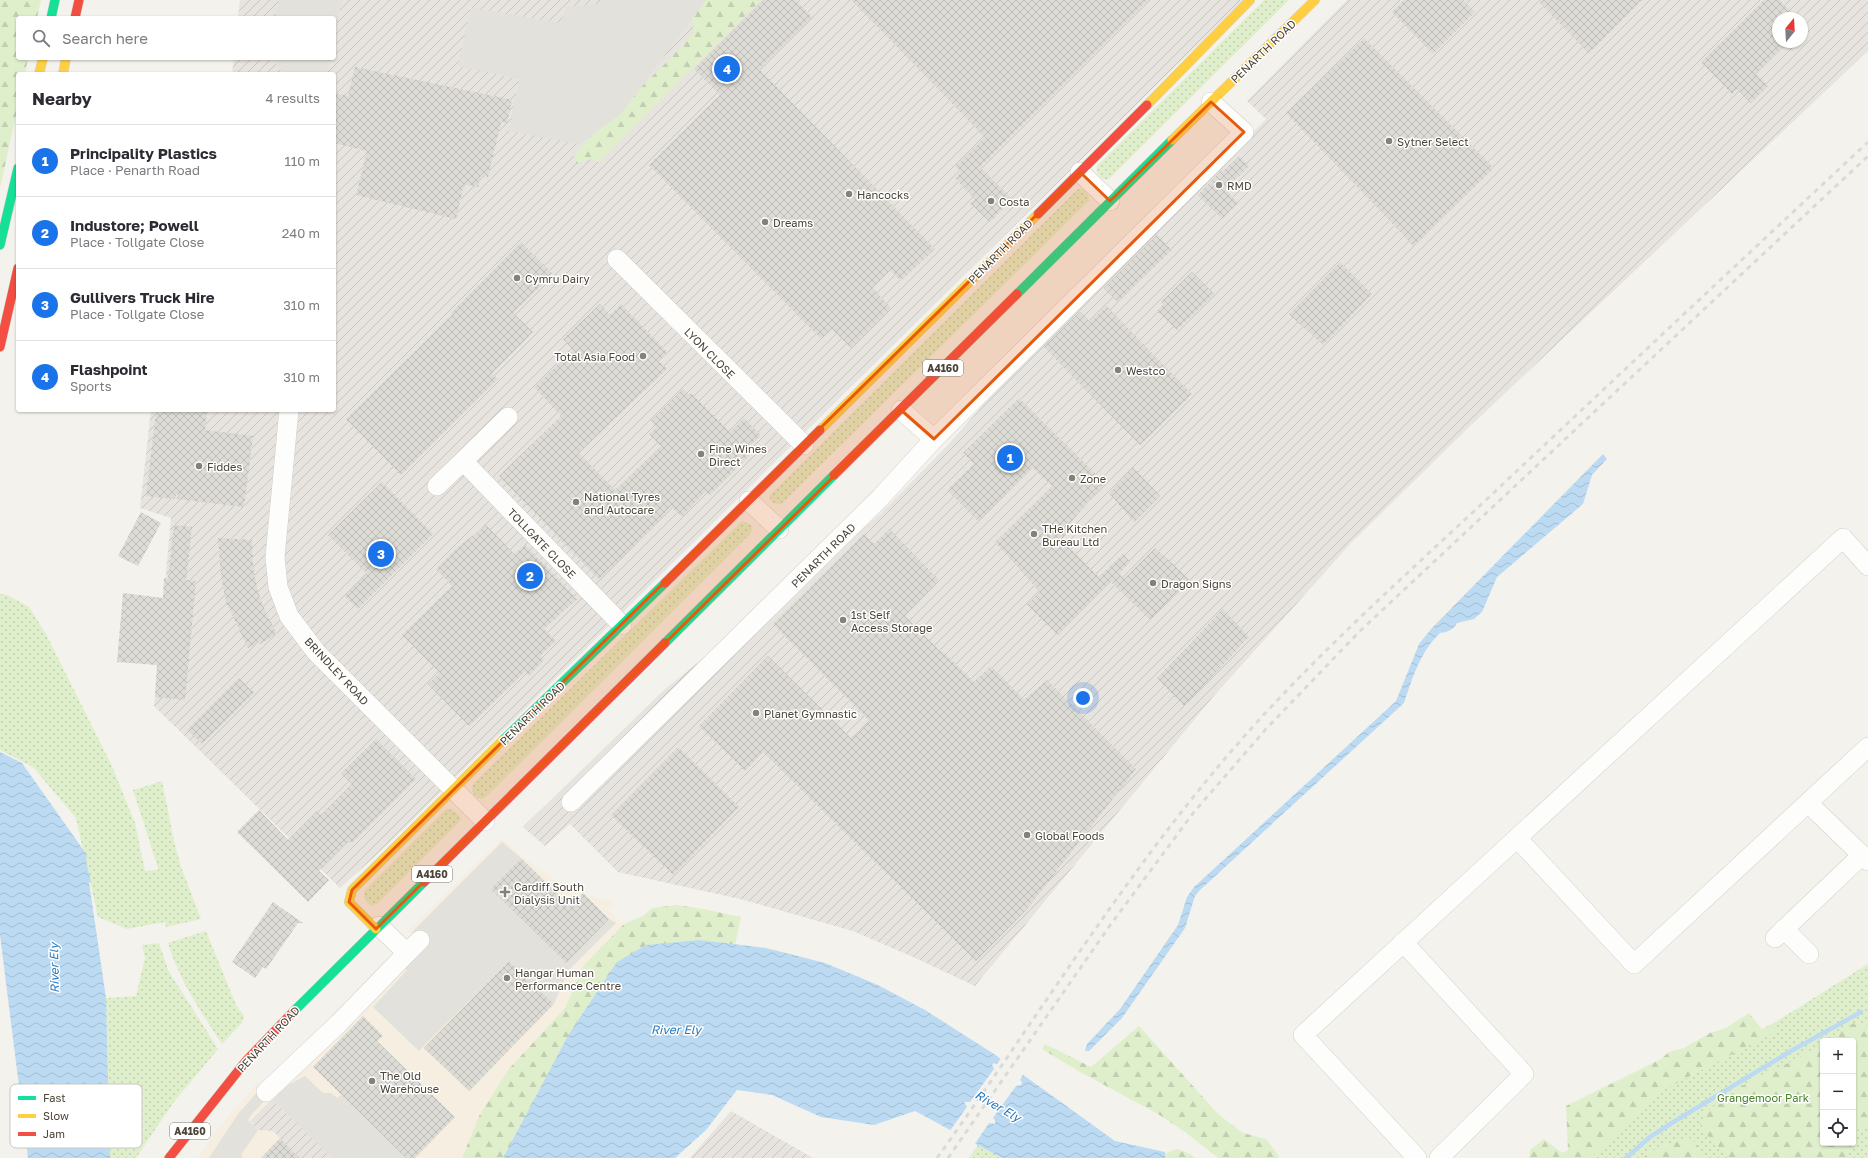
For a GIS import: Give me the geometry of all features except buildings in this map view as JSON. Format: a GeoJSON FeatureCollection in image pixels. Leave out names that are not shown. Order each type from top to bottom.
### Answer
{"type":"FeatureCollection","features":[{"type":"Feature","properties":{"kind":"main road"},"geometry":{"type":"LineString","coordinates":[[51,16],[55,0]]}},
{"type":"Feature","properties":{"kind":"main road"},"geometry":{"type":"LineString","coordinates":[[75,16],[79,0]]}},
{"type":"Feature","properties":{"kind":"main road","name":"PENARTH ROAD"},"geometry":{"type":"LineString","coordinates":[[378,928],[349,902],[352,890],[452,790],[749,501],[1080,172],[1250,0]]}},
{"type":"Feature","properties":{"kind":"main road","name":"PENARTH ROAD"},"geometry":{"type":"LineString","coordinates":[[169,1158],[246,1061],[778,529],[901,410],[1110,201],[1315,0]]}},
{"type":"Feature","properties":{"kind":"main road"},"geometry":{"type":"LineString","coordinates":[[40,72],[42,60]]}},
{"type":"Feature","properties":{"kind":"main road"},"geometry":{"type":"LineString","coordinates":[[63,72],[66,60]]}},
{"type":"Feature","properties":{"kind":"main road"},"geometry":{"type":"LineString","coordinates":[[0,245],[16,177]]}},
{"type":"Feature","properties":{"kind":"main road"},"geometry":{"type":"LineString","coordinates":[[0,347],[16,277]]}},
{"type":"Feature","properties":{"kind":"street","name":"PENARTH ROAD"},"geometry":{"type":"LineString","coordinates":[[571,802],[880,498],[934,439],[1244,132],[1211,102]]}},
{"type":"Feature","properties":{"kind":"street"},"geometry":{"type":"LineString","coordinates":[[1080,172],[1110,201]]}},
{"type":"Feature","properties":{"kind":"street","name":"LYON CLOSE"},"geometry":{"type":"LineString","coordinates":[[617,259],[804,445]]}},
{"type":"Feature","properties":{"kind":"street"},"geometry":{"type":"LineString","coordinates":[[901,410],[934,439]]}},
{"type":"Feature","properties":{"kind":"street","name":"BRINDLEY ROAD"},"geometry":{"type":"LineString","coordinates":[[289,412],[276,557],[278,587],[289,616],[316,652],[452,790],[485,821]]}},
{"type":"Feature","properties":{"kind":"street"},"geometry":{"type":"LineString","coordinates":[[437,486],[508,417]]}},
{"type":"Feature","properties":{"kind":"street","name":"TOLLGATE CLOSE"},"geometry":{"type":"LineString","coordinates":[[463,461],[622,624]]}},
{"type":"Feature","properties":{"kind":"street"},"geometry":{"type":"LineString","coordinates":[[749,501],[778,529]]}},
{"type":"Feature","properties":{"kind":"street"},"geometry":{"type":"LineString","coordinates":[[1417,1158],[1302,1036],[1843,538],[1868,566]]}},
{"type":"Feature","properties":{"kind":"street"},"geometry":{"type":"LineString","coordinates":[[1517,838],[1634,964],[1868,747]]}},
{"type":"Feature","properties":{"kind":"street"},"geometry":{"type":"LineString","coordinates":[[1808,803],[1865,858],[1779,934],[1809,954]]}},
{"type":"Feature","properties":{"kind":"street"},"geometry":{"type":"LineString","coordinates":[[266,1092],[338,1024],[413,946],[378,928]]}},
{"type":"Feature","properties":{"kind":"street"},"geometry":{"type":"LineString","coordinates":[[1403,942],[1524,1074],[1439,1158]]}},
{"type":"Feature","properties":{"kind":"highlighted area"},"geometry":{"type":"Polygon","coordinates":[[[1211,102],[1244,132],[934,439],[901,410],[376,929],[349,902],[352,890],[1080,172],[1110,201],[1211,102]]]}},
{"type":"Feature","properties":{"kind":"shaded area"},"geometry":{"type":"Polygon","coordinates":[[[240,0],[1243,0],[381,851],[340,888],[154,706],[171,518],[140,508],[151,412],[336,412],[336,72],[232,72],[234,60],[336,60],[336,16],[238,16],[240,0]]]}},
{"type":"Feature","properties":{"kind":"shaded area"},"geometry":{"type":"Polygon","coordinates":[[[279,0],[342,0],[336,29],[336,16],[275,16],[279,0]]]}},
{"type":"Feature","properties":{"kind":"shaded area"},"geometry":{"type":"Polygon","coordinates":[[[605,0],[706,0],[621,114],[579,144],[509,131],[519,79],[458,66],[471,8],[561,23],[566,7],[597,4],[605,0]]]}},
{"type":"Feature","properties":{"kind":"shaded area"},"geometry":{"type":"Polygon","coordinates":[[[1347,0],[1868,0],[1868,51],[1466,430],[1351,543],[1213,697],[975,986],[853,931],[740,899],[618,872],[570,824],[545,846],[523,827],[663,691],[879,515],[947,446],[1006,379],[1101,286],[1266,119],[1247,101],[1347,0]]]}},
{"type":"Feature","properties":{"kind":"shaded area"},"geometry":{"type":"Polygon","coordinates":[[[275,60],[330,60],[327,72],[286,72],[282,71],[276,65],[275,60]]]}},
{"type":"Feature","properties":{"kind":"shaded area"},"geometry":{"type":"Polygon","coordinates":[[[502,839],[522,857],[557,881],[587,895],[614,903],[608,910],[624,924],[584,965],[565,1008],[508,1070],[479,1116],[462,1158],[198,1158],[217,1129],[257,1083],[271,1096],[420,945],[408,931],[502,839]]]}},
{"type":"Feature","properties":{"kind":"shaded area"},"geometry":{"type":"Polygon","coordinates":[[[502,842],[521,858],[490,889],[566,963],[609,919],[616,923],[568,971],[554,1004],[509,961],[419,1051],[373,1007],[407,970],[402,965],[420,940],[412,932],[502,842]]]}},
{"type":"Feature","properties":{"kind":"shaded area"},"geometry":{"type":"Polygon","coordinates":[[[305,1076],[323,1093],[331,1093],[337,1098],[341,1095],[406,1158],[332,1158],[272,1099],[288,1085],[305,1076]]]}},
{"type":"Feature","properties":{"kind":"shaded area"},"geometry":{"type":"Polygon","coordinates":[[[260,1089],[269,1096],[248,1120],[258,1130],[241,1155],[243,1158],[209,1158],[238,1114],[260,1089]]]}},
{"type":"Feature","properties":{"kind":"shaded area"},"geometry":{"type":"Polygon","coordinates":[[[272,1099],[332,1158],[300,1158],[273,1131],[258,1130],[250,1121],[272,1099]]]}},
{"type":"Feature","properties":{"kind":"shaded area"},"geometry":{"type":"Polygon","coordinates":[[[731,1111],[813,1158],[690,1158],[731,1111]]]}},
{"type":"Feature","properties":{"kind":"green space"},"geometry":{"type":"Polygon","coordinates":[[[0,0],[41,0],[37,16],[16,16],[16,60],[28,60],[25,72],[16,72],[16,115],[0,188],[0,0]]]}},
{"type":"Feature","properties":{"kind":"green space"},"geometry":{"type":"Polygon","coordinates":[[[689,0],[761,0],[599,162],[589,159],[576,164],[574,155],[584,143],[671,58],[694,32],[689,0]]]}},
{"type":"Feature","properties":{"kind":"green space"},"geometry":{"type":"Polygon","coordinates":[[[1264,0],[1289,0],[1108,180],[1101,177],[1098,174],[1097,166],[1264,0]]]}},
{"type":"Feature","properties":{"kind":"green space"},"geometry":{"type":"Polygon","coordinates":[[[1079,188],[1087,193],[1089,196],[1089,201],[780,505],[772,502],[769,496],[1079,188]]]}},
{"type":"Feature","properties":{"kind":"green space"},"geometry":{"type":"Polygon","coordinates":[[[742,521],[750,524],[753,529],[749,535],[486,797],[481,799],[475,796],[472,791],[473,784],[742,521]]]}},
{"type":"Feature","properties":{"kind":"green space"},"geometry":{"type":"Polygon","coordinates":[[[0,594],[7,595],[29,607],[46,634],[111,764],[135,823],[145,871],[158,870],[158,868],[133,790],[162,781],[174,841],[181,867],[201,919],[166,927],[165,922],[127,929],[98,917],[76,818],[33,767],[0,750],[0,594]]]}},
{"type":"Feature","properties":{"kind":"green space"},"geometry":{"type":"Polygon","coordinates":[[[446,809],[453,810],[458,814],[461,819],[458,823],[377,904],[372,906],[366,902],[364,891],[446,809]]]}},
{"type":"Feature","properties":{"kind":"green space"},"geometry":{"type":"Polygon","coordinates":[[[677,905],[741,917],[735,945],[700,940],[503,1158],[462,1158],[479,1116],[508,1070],[565,1008],[584,965],[624,924],[643,916],[652,908],[677,905]]]}},
{"type":"Feature","properties":{"kind":"green space"},"geometry":{"type":"Polygon","coordinates":[[[206,931],[236,1005],[244,1016],[242,1023],[222,1044],[184,983],[168,943],[206,931]]]}},
{"type":"Feature","properties":{"kind":"green space"},"geometry":{"type":"Polygon","coordinates":[[[159,943],[168,970],[218,1049],[173,1103],[136,1158],[110,1158],[110,1148],[142,1148],[142,1084],[108,1084],[106,998],[136,996],[145,958],[142,945],[159,943]]]}},
{"type":"Feature","properties":{"kind":"green space","name":"Grangemoor Park"},"geometry":{"type":"Polygon","coordinates":[[[1868,964],[1868,1158],[1573,1158],[1631,1098],[1774,1023],[1868,964]]]}},
{"type":"Feature","properties":{"kind":"green space"},"geometry":{"type":"Polygon","coordinates":[[[1749,1013],[1762,1029],[1774,1023],[1777,1031],[1667,1088],[1627,1122],[1591,1158],[1529,1158],[1530,1150],[1544,1139],[1562,1153],[1568,1150],[1566,1106],[1661,1059],[1669,1052],[1684,1048],[1710,1033],[1726,1028],[1749,1013]]]}},
{"type":"Feature","properties":{"kind":"green space"},"geometry":{"type":"Polygon","coordinates":[[[1854,1023],[1866,1025],[1868,1029],[1868,1127],[1856,1131],[1856,1038],[1830,1038],[1854,1023]]]}},
{"type":"Feature","properties":{"kind":"green space"},"geometry":{"type":"Polygon","coordinates":[[[1139,1026],[1219,1115],[1243,1133],[1266,1139],[1279,1156],[1278,1158],[1218,1158],[1185,1132],[1158,1114],[1080,1072],[1042,1049],[1045,1044],[1091,1067],[1139,1026]]]}},
{"type":"Feature","properties":{"kind":"green space"},"geometry":{"type":"Polygon","coordinates":[[[1820,1045],[1820,1146],[1849,1146],[1849,1158],[1729,1158],[1710,1138],[1700,1124],[1705,1113],[1752,1079],[1793,1061],[1820,1045]]]}},
{"type":"Feature","properties":{"kind":"green space"},"geometry":{"type":"Polygon","coordinates":[[[1689,1138],[1696,1143],[1704,1158],[1642,1158],[1660,1146],[1689,1138]]]}},
{"type":"Feature","properties":{"kind":"green space"},"geometry":{"type":"Polygon","coordinates":[[[978,1145],[1002,1158],[969,1158],[978,1145]]]}},
{"type":"Feature","properties":{"kind":"green space"},"geometry":{"type":"Polygon","coordinates":[[[1177,1149],[1190,1154],[1195,1158],[1164,1158],[1165,1154],[1177,1149]]]}},
{"type":"Feature","properties":{"kind":"water"},"geometry":{"type":"Polygon","coordinates":[[[1603,454],[1607,459],[1592,475],[1583,504],[1497,577],[1482,612],[1474,619],[1457,623],[1450,630],[1440,633],[1433,640],[1418,665],[1404,703],[1200,890],[1195,896],[1185,928],[1122,1018],[1089,1051],[1085,1051],[1087,1044],[1120,1009],[1178,925],[1187,897],[1194,887],[1396,701],[1419,644],[1432,628],[1603,454]]]}},
{"type":"Feature","properties":{"kind":"water","name":"River Ely"},"geometry":{"type":"Polygon","coordinates":[[[0,752],[22,763],[87,855],[86,861],[91,882],[89,882],[106,998],[108,1084],[19,1084],[0,935],[0,752]]]}},
{"type":"Feature","properties":{"kind":"water","name":"River Ely"},"geometry":{"type":"Polygon","coordinates":[[[700,940],[766,948],[825,963],[878,985],[925,1010],[994,1054],[1115,1141],[1165,1152],[1165,1158],[1002,1158],[915,1111],[874,1125],[821,1117],[772,1095],[737,1090],[706,1130],[675,1158],[503,1158],[569,1034],[617,962],[646,945],[700,940]]]}},
{"type":"Feature","properties":{"kind":"water","name":"River Ely"},"geometry":{"type":"Polygon","coordinates":[[[27,1148],[110,1148],[110,1158],[28,1158],[27,1148]]]}},
{"type":"Feature","properties":{"kind":"pier"},"geometry":{"type":"Polygon","coordinates":[[[1002,1057],[1024,1073],[1020,1080],[1022,1082],[1021,1085],[1016,1086],[993,1118],[995,1120],[995,1124],[989,1123],[974,1145],[949,1132],[967,1107],[964,1102],[970,1102],[994,1069],[992,1064],[997,1064],[1002,1057]]]}},
{"type":"Feature","properties":{"kind":"waterway"},"geometry":{"type":"LineString","coordinates":[[1626,1158],[1650,1137],[1675,1121],[1791,1051],[1861,1012]]}},
{"type":"Feature","properties":{"kind":"railway"},"geometry":{"type":"LineString","coordinates":[[937,1158],[1091,935],[1171,825],[1213,772],[1258,721],[1287,690],[1378,600],[1868,142]]}},
{"type":"Feature","properties":{"kind":"railway"},"geometry":{"type":"LineString","coordinates":[[948,1158],[1111,924],[1194,812],[1266,729],[1360,631],[1868,156]]}},
{"type":"Feature","properties":{"kind":"traffic: fast"},"geometry":{"type":"LineString","coordinates":[[51,16],[55,0]]}},
{"type":"Feature","properties":{"kind":"traffic: fast"},"geometry":{"type":"LineString","coordinates":[[1017,294],[1172,140]]}},
{"type":"Feature","properties":{"kind":"traffic: fast"},"geometry":{"type":"LineString","coordinates":[[0,245],[16,177]]}},
{"type":"Feature","properties":{"kind":"traffic: fast"},"geometry":{"type":"LineString","coordinates":[[665,643],[834,475]]}},
{"type":"Feature","properties":{"kind":"traffic: fast"},"geometry":{"type":"LineString","coordinates":[[503,740],[665,583]]}},
{"type":"Feature","properties":{"kind":"traffic: fast"},"geometry":{"type":"LineString","coordinates":[[294,1011],[424,882]]}},
{"type":"Feature","properties":{"kind":"traffic: slow"},"geometry":{"type":"LineString","coordinates":[[1147,105],[1250,0]]}},
{"type":"Feature","properties":{"kind":"traffic: slow"},"geometry":{"type":"LineString","coordinates":[[1172,140],[1315,0]]}},
{"type":"Feature","properties":{"kind":"traffic: slow"},"geometry":{"type":"LineString","coordinates":[[40,72],[42,60]]}},
{"type":"Feature","properties":{"kind":"traffic: slow"},"geometry":{"type":"LineString","coordinates":[[63,72],[66,60]]}},
{"type":"Feature","properties":{"kind":"traffic: slow"},"geometry":{"type":"LineString","coordinates":[[820,430],[1038,214]]}},
{"type":"Feature","properties":{"kind":"traffic: slow"},"geometry":{"type":"LineString","coordinates":[[376,929],[349,902],[352,890],[503,740]]}},
{"type":"Feature","properties":{"kind":"traffic: jam"},"geometry":{"type":"LineString","coordinates":[[75,16],[79,0]]}},
{"type":"Feature","properties":{"kind":"traffic: jam"},"geometry":{"type":"LineString","coordinates":[[1038,214],[1147,105]]}},
{"type":"Feature","properties":{"kind":"traffic: jam"},"geometry":{"type":"LineString","coordinates":[[0,347],[16,277]]}},
{"type":"Feature","properties":{"kind":"traffic: jam"},"geometry":{"type":"LineString","coordinates":[[834,475],[1017,294]]}},
{"type":"Feature","properties":{"kind":"traffic: jam"},"geometry":{"type":"LineString","coordinates":[[665,583],[820,430]]}},
{"type":"Feature","properties":{"kind":"traffic: jam"},"geometry":{"type":"LineString","coordinates":[[424,882],[665,643]]}},
{"type":"Feature","properties":{"kind":"traffic: jam"},"geometry":{"type":"LineString","coordinates":[[169,1158],[246,1061],[294,1011]]}},
{"type":"Feature","properties":{"kind":"place","name":"Flashpoint"},"geometry":{"type":"Point","coordinates":[727,69]}},
{"type":"Feature","properties":{"kind":"place","name":"Sytner Select"},"geometry":{"type":"Point","coordinates":[1389,141]}},
{"type":"Feature","properties":{"kind":"place","name":"RMD"},"geometry":{"type":"Point","coordinates":[1219,185]}},
{"type":"Feature","properties":{"kind":"place","name":"Hancocks"},"geometry":{"type":"Point","coordinates":[849,194]}},
{"type":"Feature","properties":{"kind":"place","name":"Costa"},"geometry":{"type":"Point","coordinates":[991,201]}},
{"type":"Feature","properties":{"kind":"place","name":"Dreams"},"geometry":{"type":"Point","coordinates":[765,222]}},
{"type":"Feature","properties":{"kind":"place","name":"Cymru Dairy"},"geometry":{"type":"Point","coordinates":[517,278]}},
{"type":"Feature","properties":{"kind":"place","name":"Total Asia Food"},"geometry":{"type":"Point","coordinates":[643,356]}},
{"type":"Feature","properties":{"kind":"place","name":"Westco"},"geometry":{"type":"Point","coordinates":[1118,370]}},
{"type":"Feature","properties":{"kind":"place","name":"Fine Wines Direct"},"geometry":{"type":"Point","coordinates":[701,454]}},
{"type":"Feature","properties":{"kind":"place","name":"Principality Plastics"},"geometry":{"type":"Point","coordinates":[1010,458]}},
{"type":"Feature","properties":{"kind":"place","name":"Fiddes"},"geometry":{"type":"Point","coordinates":[199,466]}},
{"type":"Feature","properties":{"kind":"place","name":"Zone"},"geometry":{"type":"Point","coordinates":[1072,478]}},
{"type":"Feature","properties":{"kind":"place","name":"National Tyres and Autocare"},"geometry":{"type":"Point","coordinates":[576,502]}},
{"type":"Feature","properties":{"kind":"place","name":"THe Kitchen Bureau Ltd"},"geometry":{"type":"Point","coordinates":[1034,534]}},
{"type":"Feature","properties":{"kind":"place","name":"Gullivers Truck Hire"},"geometry":{"type":"Point","coordinates":[381,554]}},
{"type":"Feature","properties":{"kind":"place","name":"Industore; Powell"},"geometry":{"type":"Point","coordinates":[530,576]}},
{"type":"Feature","properties":{"kind":"place","name":"Dragon Signs"},"geometry":{"type":"Point","coordinates":[1153,583]}},
{"type":"Feature","properties":{"kind":"place","name":"1st Self Access Storage"},"geometry":{"type":"Point","coordinates":[843,620]}},
{"type":"Feature","properties":{"kind":"place","name":"Planet Gymnastic"},"geometry":{"type":"Point","coordinates":[756,713]}},
{"type":"Feature","properties":{"kind":"place","name":"Global Foods"},"geometry":{"type":"Point","coordinates":[1027,835]}},
{"type":"Feature","properties":{"kind":"place","name":"Cardiff South Dialysis Unit"},"geometry":{"type":"Point","coordinates":[505,892]}},
{"type":"Feature","properties":{"kind":"place","name":"Hangar Human Performance Centre"},"geometry":{"type":"Point","coordinates":[507,978]}},
{"type":"Feature","properties":{"kind":"place","name":"The Old Warehouse"},"geometry":{"type":"Point","coordinates":[372,1081]}}]}
